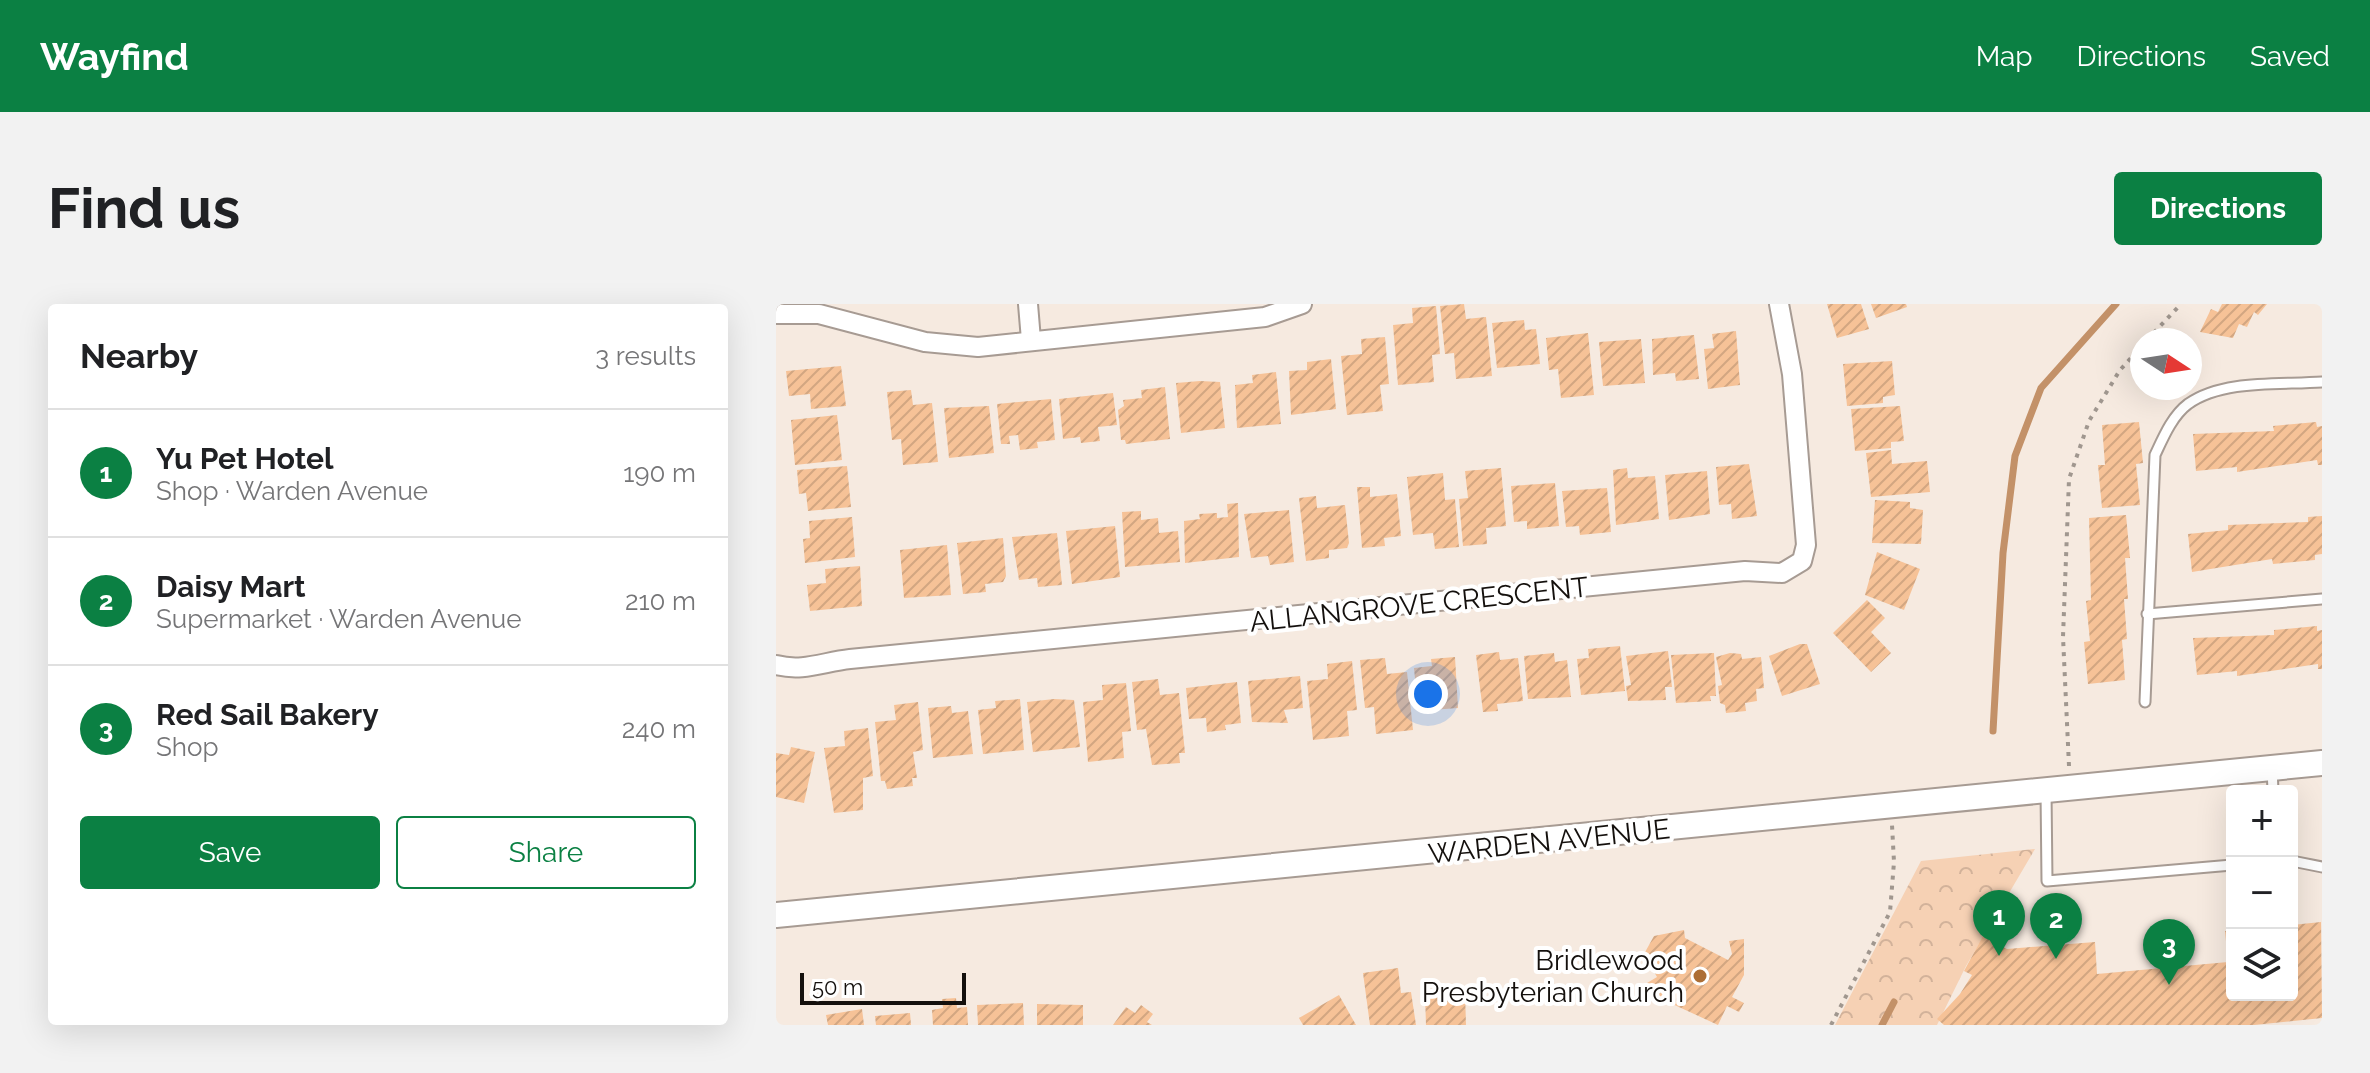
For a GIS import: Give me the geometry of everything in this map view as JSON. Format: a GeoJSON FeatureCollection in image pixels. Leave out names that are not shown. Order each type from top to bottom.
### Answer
{"type":"FeatureCollection","features":[{"type":"Feature","properties":{"kind":"main road","name":"WARDEN AVENUE"},"geometry":{"type":"LineString","coordinates":[[776,915],[2058,790],[2272,780],[2322,763]]}},
{"type":"Feature","properties":{"kind":"street"},"geometry":{"type":"LineString","coordinates":[[1028,304],[1031,340]]}},
{"type":"Feature","properties":{"kind":"street"},"geometry":{"type":"LineString","coordinates":[[776,314],[819,314],[899,336],[978,347],[1265,317],[1302,304]]}},
{"type":"Feature","properties":{"kind":"street","name":"ALLANGROVE CRESCENT"},"geometry":{"type":"LineString","coordinates":[[776,665],[800,671],[822,663],[850,659],[1745,571],[1782,573],[1802,561],[1806,545],[1792,374],[1779,304]]}},
{"type":"Feature","properties":{"kind":"lane"},"geometry":{"type":"LineString","coordinates":[[2145,702],[2155,455],[2168,428],[2187,405],[2214,391],[2322,382]]}},
{"type":"Feature","properties":{"kind":"lane"},"geometry":{"type":"LineString","coordinates":[[2147,614],[2322,599]]}},
{"type":"Feature","properties":{"kind":"lane"},"geometry":{"type":"LineString","coordinates":[[2058,790],[2047,881],[2226,866]]}},
{"type":"Feature","properties":{"kind":"lane"},"geometry":{"type":"LineString","coordinates":[[2298,862],[2321,867],[2322,879]]}},
{"type":"Feature","properties":{"kind":"path"},"geometry":{"type":"LineString","coordinates":[[2158,328],[2181,304]]}},
{"type":"Feature","properties":{"kind":"path"},"geometry":{"type":"LineString","coordinates":[[2058,790],[2069,479],[2089,421],[2130,359]]}},
{"type":"Feature","properties":{"kind":"path"},"geometry":{"type":"LineString","coordinates":[[1831,1025],[1890,912],[1894,862],[1890,807]]}},
{"type":"Feature","properties":{"kind":"green space"},"geometry":{"type":"Polygon","coordinates":[[[2035,849],[1966,966],[1937,1025],[1835,1025],[1921,861],[2035,849]]]}},
{"type":"Feature","properties":{"kind":"building"},"geometry":{"type":"Polygon","coordinates":[[[1464,304],[1466,319],[1486,317],[1492,376],[1456,379],[1454,353],[1445,354],[1440,306],[1464,304]]]}},
{"type":"Feature","properties":{"kind":"building"},"geometry":{"type":"Polygon","coordinates":[[[1827,304],[1861,304],[1869,329],[1837,338],[1827,304]]]}},
{"type":"Feature","properties":{"kind":"building"},"geometry":{"type":"Polygon","coordinates":[[[1871,304],[1906,304],[1907,307],[1876,318],[1871,304]]]}},
{"type":"Feature","properties":{"kind":"building"},"geometry":{"type":"Polygon","coordinates":[[[2222,304],[2267,304],[2258,315],[2254,312],[2247,327],[2239,324],[2233,338],[2202,332],[2211,309],[2218,312],[2222,304]]]}},
{"type":"Feature","properties":{"kind":"building"},"geometry":{"type":"Polygon","coordinates":[[[1436,306],[1440,354],[1432,355],[1434,382],[1398,385],[1393,325],[1413,323],[1412,308],[1436,306]]]}},
{"type":"Feature","properties":{"kind":"building"},"geometry":{"type":"Polygon","coordinates":[[[1524,320],[1525,330],[1536,329],[1540,364],[1497,368],[1492,323],[1524,320]]]}},
{"type":"Feature","properties":{"kind":"building"},"geometry":{"type":"Polygon","coordinates":[[[1736,331],[1740,385],[1708,389],[1704,349],[1714,348],[1712,334],[1736,331]]]}},
{"type":"Feature","properties":{"kind":"building"},"geometry":{"type":"Polygon","coordinates":[[[1588,333],[1594,395],[1561,398],[1558,369],[1549,370],[1546,338],[1588,333]]]}},
{"type":"Feature","properties":{"kind":"building"},"geometry":{"type":"Polygon","coordinates":[[[1694,335],[1699,379],[1676,381],[1675,373],[1653,375],[1652,339],[1694,335]]]}},
{"type":"Feature","properties":{"kind":"building"},"geometry":{"type":"Polygon","coordinates":[[[1385,337],[1389,384],[1380,385],[1383,411],[1347,415],[1341,356],[1362,354],[1361,339],[1385,337]]]}},
{"type":"Feature","properties":{"kind":"building"},"geometry":{"type":"Polygon","coordinates":[[[1641,339],[1645,383],[1603,386],[1599,342],[1641,339]]]}},
{"type":"Feature","properties":{"kind":"building"},"geometry":{"type":"Polygon","coordinates":[[[1331,359],[1336,409],[1291,415],[1289,371],[1307,370],[1307,362],[1331,359]]]}},
{"type":"Feature","properties":{"kind":"building"},"geometry":{"type":"Polygon","coordinates":[[[1892,361],[1895,395],[1883,397],[1883,403],[1847,406],[1843,364],[1892,361]]]}},
{"type":"Feature","properties":{"kind":"building"},"geometry":{"type":"Polygon","coordinates":[[[841,366],[846,406],[811,409],[810,394],[789,396],[786,371],[841,366]]]}},
{"type":"Feature","properties":{"kind":"building"},"geometry":{"type":"Polygon","coordinates":[[[1276,372],[1281,424],[1237,428],[1235,385],[1253,383],[1252,375],[1276,372]]]}},
{"type":"Feature","properties":{"kind":"building"},"geometry":{"type":"Polygon","coordinates":[[[1220,382],[1225,428],[1181,433],[1176,383],[1220,382]]]}},
{"type":"Feature","properties":{"kind":"building"},"geometry":{"type":"Polygon","coordinates":[[[1165,387],[1170,439],[1126,444],[1125,440],[1121,440],[1118,410],[1124,406],[1123,400],[1142,398],[1141,390],[1165,387]]]}},
{"type":"Feature","properties":{"kind":"building"},"geometry":{"type":"Polygon","coordinates":[[[911,390],[913,405],[932,403],[938,462],[903,465],[901,439],[892,440],[887,392],[911,390]]]}},
{"type":"Feature","properties":{"kind":"building"},"geometry":{"type":"Polygon","coordinates":[[[1113,393],[1117,425],[1098,427],[1100,441],[1081,443],[1080,437],[1063,439],[1059,399],[1113,393]]]}},
{"type":"Feature","properties":{"kind":"building"},"geometry":{"type":"Polygon","coordinates":[[[1051,399],[1055,440],[1037,442],[1038,448],[1020,450],[1018,435],[1009,436],[1010,444],[1001,444],[997,404],[1051,399]]]}},
{"type":"Feature","properties":{"kind":"building"},"geometry":{"type":"Polygon","coordinates":[[[989,406],[994,453],[949,458],[944,408],[989,406]]]}},
{"type":"Feature","properties":{"kind":"building"},"geometry":{"type":"Polygon","coordinates":[[[1900,406],[1904,441],[1891,442],[1891,448],[1855,451],[1851,409],[1900,406]]]}},
{"type":"Feature","properties":{"kind":"building"},"geometry":{"type":"Polygon","coordinates":[[[837,415],[842,460],[795,465],[791,420],[837,415]]]}},
{"type":"Feature","properties":{"kind":"building"},"geometry":{"type":"Polygon","coordinates":[[[2139,422],[2143,463],[2136,464],[2140,505],[2102,508],[2098,465],[2105,465],[2102,425],[2139,422]]]}},
{"type":"Feature","properties":{"kind":"building"},"geometry":{"type":"Polygon","coordinates":[[[2316,422],[2317,427],[2322,426],[2322,465],[2318,465],[2317,460],[2237,472],[2237,467],[2196,471],[2193,434],[2274,431],[2273,426],[2316,422]]]}},
{"type":"Feature","properties":{"kind":"building"},"geometry":{"type":"Polygon","coordinates":[[[1891,450],[1892,464],[1927,461],[1930,492],[1871,497],[1866,453],[1891,450]]]}},
{"type":"Feature","properties":{"kind":"building"},"geometry":{"type":"Polygon","coordinates":[[[1749,464],[1757,516],[1732,519],[1731,504],[1719,505],[1716,467],[1749,464]]]}},
{"type":"Feature","properties":{"kind":"building"},"geometry":{"type":"Polygon","coordinates":[[[847,466],[851,507],[808,511],[806,493],[799,494],[797,470],[847,466]]]}},
{"type":"Feature","properties":{"kind":"building"},"geometry":{"type":"Polygon","coordinates":[[[1501,468],[1506,526],[1486,528],[1487,544],[1463,546],[1459,499],[1468,498],[1465,471],[1501,468]]]}},
{"type":"Feature","properties":{"kind":"building"},"geometry":{"type":"Polygon","coordinates":[[[1627,468],[1628,478],[1655,476],[1659,519],[1616,525],[1613,470],[1627,468]]]}},
{"type":"Feature","properties":{"kind":"building"},"geometry":{"type":"Polygon","coordinates":[[[1707,471],[1710,514],[1669,520],[1665,475],[1707,471]]]}},
{"type":"Feature","properties":{"kind":"building"},"geometry":{"type":"Polygon","coordinates":[[[1443,473],[1445,500],[1455,499],[1459,547],[1435,549],[1433,533],[1413,535],[1407,477],[1443,473]]]}},
{"type":"Feature","properties":{"kind":"building"},"geometry":{"type":"Polygon","coordinates":[[[1555,483],[1559,526],[1527,529],[1527,521],[1514,522],[1511,486],[1555,483]]]}},
{"type":"Feature","properties":{"kind":"building"},"geometry":{"type":"Polygon","coordinates":[[[1357,487],[1370,487],[1370,497],[1397,494],[1401,536],[1384,538],[1385,546],[1362,548],[1357,487]]]}},
{"type":"Feature","properties":{"kind":"building"},"geometry":{"type":"Polygon","coordinates":[[[1607,488],[1611,532],[1580,535],[1579,526],[1566,527],[1562,491],[1607,488]]]}},
{"type":"Feature","properties":{"kind":"building"},"geometry":{"type":"Polygon","coordinates":[[[1316,496],[1317,508],[1345,505],[1349,543],[1347,548],[1329,550],[1329,558],[1306,561],[1299,498],[1316,496]]]}},
{"type":"Feature","properties":{"kind":"building"},"geometry":{"type":"Polygon","coordinates":[[[1875,500],[1910,502],[1910,508],[1923,510],[1921,544],[1872,543],[1875,500]]]}},
{"type":"Feature","properties":{"kind":"building"},"geometry":{"type":"Polygon","coordinates":[[[1238,503],[1239,557],[1185,563],[1184,521],[1200,519],[1199,514],[1217,513],[1217,518],[1228,517],[1227,504],[1238,503]]]}},
{"type":"Feature","properties":{"kind":"building"},"geometry":{"type":"Polygon","coordinates":[[[1289,510],[1294,562],[1270,565],[1268,556],[1251,558],[1244,514],[1289,510]]]}},
{"type":"Feature","properties":{"kind":"building"},"geometry":{"type":"Polygon","coordinates":[[[1141,511],[1141,520],[1158,518],[1159,533],[1178,531],[1180,562],[1125,567],[1122,512],[1141,511]]]}},
{"type":"Feature","properties":{"kind":"building"},"geometry":{"type":"Polygon","coordinates":[[[2126,515],[2130,558],[2125,558],[2127,639],[2122,640],[2125,680],[2088,684],[2084,642],[2090,641],[2086,601],[2091,600],[2089,518],[2126,515]]]}},
{"type":"Feature","properties":{"kind":"building"},"geometry":{"type":"Polygon","coordinates":[[[2322,516],[2322,554],[2315,555],[2315,560],[2273,564],[2272,559],[2192,572],[2188,534],[2228,530],[2228,525],[2308,522],[2308,517],[2322,516]]]}},
{"type":"Feature","properties":{"kind":"building"},"geometry":{"type":"Polygon","coordinates":[[[852,517],[855,557],[805,563],[803,539],[810,538],[809,521],[852,517]]]}},
{"type":"Feature","properties":{"kind":"building"},"geometry":{"type":"Polygon","coordinates":[[[1115,526],[1120,577],[1072,584],[1066,531],[1115,526]]]}},
{"type":"Feature","properties":{"kind":"building"},"geometry":{"type":"Polygon","coordinates":[[[1057,533],[1062,585],[1038,587],[1037,578],[1019,580],[1012,537],[1057,533]]]}},
{"type":"Feature","properties":{"kind":"building"},"geometry":{"type":"Polygon","coordinates":[[[1003,538],[1006,576],[1003,582],[985,584],[986,592],[963,594],[957,543],[1003,538]]]}},
{"type":"Feature","properties":{"kind":"building"},"geometry":{"type":"Polygon","coordinates":[[[947,545],[951,595],[904,598],[900,550],[947,545]]]}},
{"type":"Feature","properties":{"kind":"building"},"geometry":{"type":"Polygon","coordinates":[[[1877,552],[1920,569],[1904,610],[1865,595],[1877,552]]]}},
{"type":"Feature","properties":{"kind":"building"},"geometry":{"type":"Polygon","coordinates":[[[860,566],[862,606],[810,611],[807,585],[826,583],[825,569],[860,566]]]}},
{"type":"Feature","properties":{"kind":"building"},"geometry":{"type":"Polygon","coordinates":[[[1867,600],[1885,618],[1871,632],[1891,653],[1871,672],[1833,633],[1867,600]]]}},
{"type":"Feature","properties":{"kind":"building"},"geometry":{"type":"Polygon","coordinates":[[[2317,626],[2317,631],[2322,630],[2322,669],[2318,669],[2318,664],[2237,676],[2237,671],[2197,675],[2193,638],[2274,635],[2274,630],[2317,626]]]}},
{"type":"Feature","properties":{"kind":"building"},"geometry":{"type":"Polygon","coordinates":[[[1807,644],[1820,684],[1782,696],[1769,656],[1807,644]]]}},
{"type":"Feature","properties":{"kind":"building"},"geometry":{"type":"Polygon","coordinates":[[[1620,646],[1625,691],[1581,695],[1577,659],[1589,658],[1588,649],[1620,646]]]}},
{"type":"Feature","properties":{"kind":"building"},"geometry":{"type":"Polygon","coordinates":[[[1668,651],[1672,687],[1665,687],[1666,700],[1628,701],[1626,686],[1631,685],[1626,656],[1668,651]]]}},
{"type":"Feature","properties":{"kind":"building"},"geometry":{"type":"Polygon","coordinates":[[[1499,652],[1500,660],[1518,658],[1523,701],[1497,704],[1498,711],[1483,712],[1476,655],[1499,652]]]}},
{"type":"Feature","properties":{"kind":"building"},"geometry":{"type":"Polygon","coordinates":[[[1554,653],[1555,662],[1567,660],[1571,697],[1528,699],[1524,656],[1554,653]]]}},
{"type":"Feature","properties":{"kind":"building"},"geometry":{"type":"Polygon","coordinates":[[[1714,653],[1716,696],[1710,696],[1711,701],[1676,703],[1671,655],[1714,653]]]}},
{"type":"Feature","properties":{"kind":"building"},"geometry":{"type":"Polygon","coordinates":[[[1741,654],[1742,659],[1761,657],[1764,688],[1756,689],[1757,701],[1745,703],[1746,711],[1726,713],[1725,705],[1720,703],[1718,686],[1722,685],[1716,657],[1741,654]]]}},
{"type":"Feature","properties":{"kind":"building"},"geometry":{"type":"Polygon","coordinates":[[[1455,657],[1458,708],[1418,711],[1414,668],[1432,666],[1431,659],[1455,657]]]}},
{"type":"Feature","properties":{"kind":"building"},"geometry":{"type":"Polygon","coordinates":[[[1385,658],[1387,674],[1407,672],[1413,730],[1376,734],[1374,707],[1365,708],[1360,660],[1385,658]]]}},
{"type":"Feature","properties":{"kind":"building"},"geometry":{"type":"Polygon","coordinates":[[[1352,661],[1357,710],[1347,711],[1349,736],[1313,740],[1307,681],[1328,679],[1327,664],[1352,661]]]}},
{"type":"Feature","properties":{"kind":"building"},"geometry":{"type":"Polygon","coordinates":[[[1300,676],[1303,708],[1284,710],[1288,723],[1252,722],[1248,681],[1300,676]]]}},
{"type":"Feature","properties":{"kind":"building"},"geometry":{"type":"Polygon","coordinates":[[[1158,679],[1160,695],[1179,693],[1185,753],[1179,753],[1180,763],[1152,765],[1146,729],[1137,730],[1132,682],[1158,679]]]}},
{"type":"Feature","properties":{"kind":"building"},"geometry":{"type":"Polygon","coordinates":[[[1237,682],[1241,723],[1225,725],[1226,730],[1207,732],[1206,718],[1189,719],[1186,688],[1237,682]]]}},
{"type":"Feature","properties":{"kind":"building"},"geometry":{"type":"Polygon","coordinates":[[[1126,683],[1131,731],[1122,732],[1124,758],[1088,762],[1083,702],[1103,700],[1102,685],[1126,683]]]}},
{"type":"Feature","properties":{"kind":"building"},"geometry":{"type":"Polygon","coordinates":[[[1020,699],[1024,750],[983,754],[978,710],[996,708],[995,701],[1020,699]]]}},
{"type":"Feature","properties":{"kind":"building"},"geometry":{"type":"Polygon","coordinates":[[[1074,700],[1080,747],[1033,752],[1027,702],[1074,700]]]}},
{"type":"Feature","properties":{"kind":"building"},"geometry":{"type":"Polygon","coordinates":[[[918,702],[923,750],[913,752],[917,778],[912,778],[913,786],[887,789],[885,781],[881,781],[875,722],[896,720],[894,705],[918,702]]]}},
{"type":"Feature","properties":{"kind":"building"},"geometry":{"type":"Polygon","coordinates":[[[951,706],[952,713],[968,711],[973,754],[933,758],[928,708],[951,706]]]}},
{"type":"Feature","properties":{"kind":"building"},"geometry":{"type":"Polygon","coordinates":[[[868,728],[873,776],[863,778],[863,810],[834,813],[824,748],[845,746],[844,731],[868,728]]]}},
{"type":"Feature","properties":{"kind":"building"},"geometry":{"type":"Polygon","coordinates":[[[791,747],[815,752],[804,803],[776,797],[776,753],[789,755],[791,747]]]}},
{"type":"Feature","properties":{"kind":"building"},"geometry":{"type":"Polygon","coordinates":[[[2321,922],[2322,1018],[2254,1025],[1944,1025],[1937,1019],[1960,994],[1972,975],[1964,971],[1983,936],[2007,949],[2095,942],[2097,974],[2226,962],[2226,1001],[2298,1001],[2298,924],[2321,922]]]}},
{"type":"Feature","properties":{"kind":"building","name":"Bridlewood Presbyterian Church"},"geometry":{"type":"Polygon","coordinates":[[[1684,930],[1685,938],[1728,960],[1732,954],[1729,941],[1744,939],[1744,975],[1732,997],[1744,1003],[1739,1012],[1727,1006],[1718,1025],[1655,996],[1647,983],[1657,977],[1644,954],[1654,936],[1684,930]]]}},
{"type":"Feature","properties":{"kind":"building"},"geometry":{"type":"Polygon","coordinates":[[[1398,968],[1401,993],[1411,992],[1416,1025],[1370,1025],[1363,973],[1398,968]]]}},
{"type":"Feature","properties":{"kind":"building"},"geometry":{"type":"Polygon","coordinates":[[[1465,993],[1466,1025],[1426,1025],[1425,995],[1465,993]]]}},
{"type":"Feature","properties":{"kind":"building"},"geometry":{"type":"Polygon","coordinates":[[[1339,995],[1356,1025],[1303,1025],[1299,1018],[1339,995]]]}},
{"type":"Feature","properties":{"kind":"building"},"geometry":{"type":"Polygon","coordinates":[[[956,998],[957,1008],[967,1007],[968,1025],[933,1025],[932,1010],[943,1008],[942,999],[956,998]]]}},
{"type":"Feature","properties":{"kind":"building"},"geometry":{"type":"Polygon","coordinates":[[[1023,1003],[1024,1025],[978,1025],[977,1005],[1023,1003]]]}},
{"type":"Feature","properties":{"kind":"building"},"geometry":{"type":"Polygon","coordinates":[[[1037,1004],[1083,1005],[1083,1025],[1037,1025],[1037,1004]]]}},
{"type":"Feature","properties":{"kind":"building"},"geometry":{"type":"Polygon","coordinates":[[[1141,1005],[1153,1014],[1147,1022],[1152,1025],[1113,1025],[1126,1007],[1135,1013],[1141,1005]]]}},
{"type":"Feature","properties":{"kind":"building"},"geometry":{"type":"Polygon","coordinates":[[[862,1009],[864,1025],[828,1025],[826,1015],[862,1009]]]}},
{"type":"Feature","properties":{"kind":"building"},"geometry":{"type":"Polygon","coordinates":[[[910,1013],[911,1025],[876,1025],[875,1016],[910,1013]]]}},
{"type":"Feature","properties":{"kind":"waterway"},"geometry":{"type":"LineString","coordinates":[[1993,731],[2003,553],[2015,456],[2041,388],[2116,304]]}},
{"type":"Feature","properties":{"kind":"waterway"},"geometry":{"type":"LineString","coordinates":[[1882,1025],[1894,1002]]}},
{"type":"Feature","properties":{"kind":"place","name":"Yu Pet Hotel"},"geometry":{"type":"Point","coordinates":[1999,956]}},
{"type":"Feature","properties":{"kind":"place","name":"Daisy Mart"},"geometry":{"type":"Point","coordinates":[2056,959]}},
{"type":"Feature","properties":{"kind":"place","name":"Bridlewood Presbyterian Church"},"geometry":{"type":"Point","coordinates":[1700,976]}},
{"type":"Feature","properties":{"kind":"place","name":"Red Sail Bakery"},"geometry":{"type":"Point","coordinates":[2169,985]}}]}
